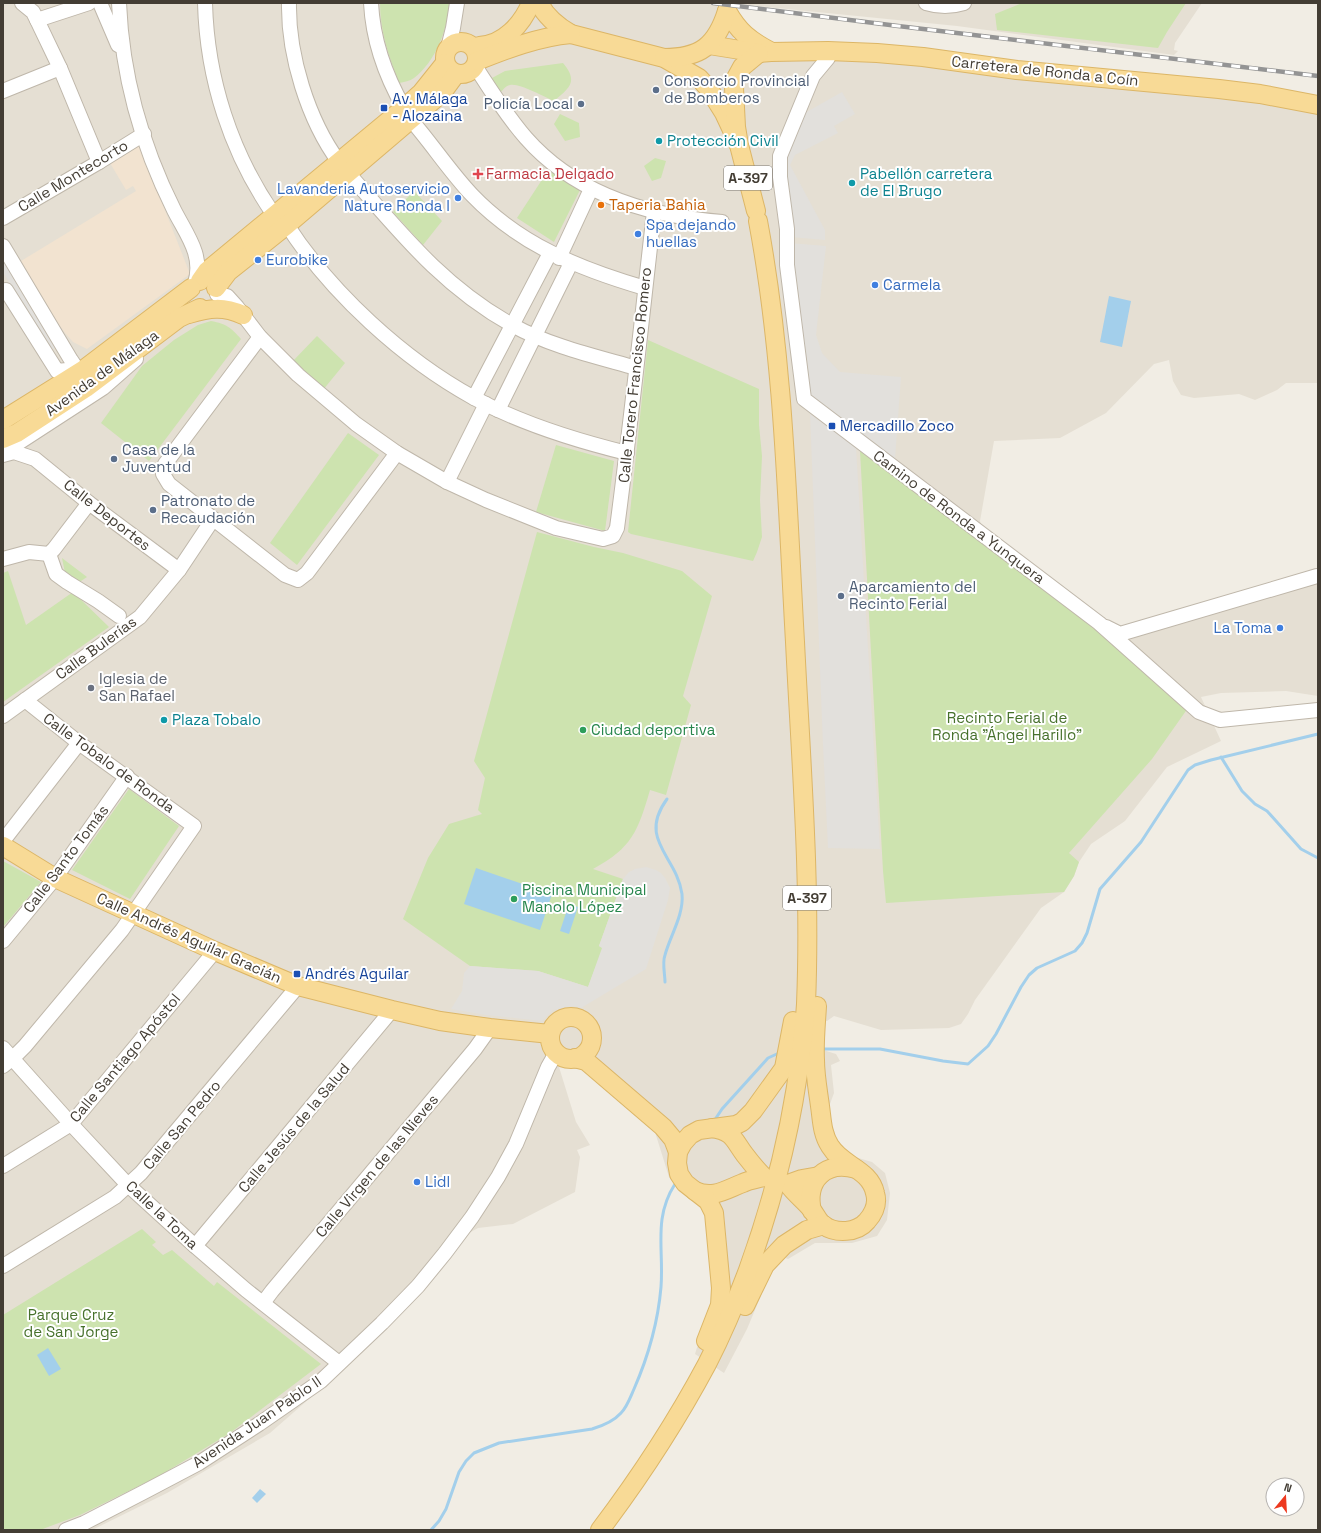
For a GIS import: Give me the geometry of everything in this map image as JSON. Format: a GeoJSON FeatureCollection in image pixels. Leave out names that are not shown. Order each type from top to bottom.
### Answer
{"type":"FeatureCollection","features":[{"type":"Feature","properties":{"kind":"main road"},"geometry":{"type":"LineString","coordinates":[[461,53],[495,42],[514,30],[522,20],[531,3]]}},
{"type":"Feature","properties":{"kind":"main road"},"geometry":{"type":"LineString","coordinates":[[539,3],[548,16],[558,26],[571,34],[664,58],[680,58],[705,48],[718,34],[726,11],[741,32],[765,53],[742,67],[736,78],[734,88],[736,127],[739,145]]}},
{"type":"Feature","properties":{"kind":"main road"},"geometry":{"type":"LineString","coordinates":[[461,53],[524,44],[571,34]]}},
{"type":"Feature","properties":{"kind":"main road"},"geometry":{"type":"LineString","coordinates":[[705,48],[702,59],[708,71],[718,84],[736,127]]}},
{"type":"Feature","properties":{"kind":"main road","name":"Carretera de Ronda a Coín"},"geometry":{"type":"LineString","coordinates":[[705,48],[765,53],[828,51],[923,57],[1055,74],[1219,89],[1260,94],[1318,105]]}},
{"type":"Feature","properties":{"kind":"main road","name":"Avenida de Málaga"},"geometry":{"type":"LineString","coordinates":[[4,418],[204,287],[207,271],[280,220],[407,114],[421,93],[461,53]]}},
{"type":"Feature","properties":{"kind":"main road"},"geometry":{"type":"LineString","coordinates":[[664,58],[699,78],[709,89],[724,113],[739,145]]}},
{"type":"Feature","properties":{"kind":"main road","name":"A-397"},"geometry":{"type":"LineString","coordinates":[[601,1530],[664,1440],[708,1361],[737,1298],[758,1241],[783,1159],[796,1096],[806,1007],[807,925],[802,765],[786,478],[778,369],[766,262],[757,216],[739,145]]}},
{"type":"Feature","properties":{"kind":"main road","name":"Avenida de Málaga"},"geometry":{"type":"LineString","coordinates":[[3,439],[17,433],[86,388],[183,316],[200,308],[190,300],[189,292],[204,287]]}},
{"type":"Feature","properties":{"kind":"main road"},"geometry":{"type":"LineString","coordinates":[[183,316],[216,309],[231,310],[243,315]]}},
{"type":"Feature","properties":{"kind":"main road"},"geometry":{"type":"LineString","coordinates":[[589,1530],[642,1459],[672,1411],[697,1363],[720,1305],[721,1288],[714,1213],[708,1201],[685,1183],[679,1174],[677,1163],[678,1152],[690,1135],[705,1129],[736,1125],[742,1122],[754,1111],[784,1068],[798,992],[798,694]]}},
{"type":"Feature","properties":{"kind":"main road"},"geometry":{"type":"LineString","coordinates":[[802,765],[813,819],[818,951],[815,1060],[823,1131],[830,1146],[839,1158],[866,1175],[872,1183],[876,1194],[876,1204],[872,1214],[865,1223],[856,1229],[845,1232],[834,1230],[824,1225],[817,1219],[812,1211],[788,1184],[802,1179],[819,1176]]}},
{"type":"Feature","properties":{"kind":"main road","name":"Calle Andrés Aguilar Gracián"},"geometry":{"type":"LineString","coordinates":[[3,846],[55,878],[133,915],[298,986],[440,1021],[550,1034]]}},
{"type":"Feature","properties":{"kind":"main road"},"geometry":{"type":"LineString","coordinates":[[575,1058],[581,1056],[590,1047],[592,1041],[590,1029],[582,1020],[577,1018],[571,1017],[561,1019],[553,1026],[550,1034],[550,1041],[556,1053],[565,1058],[575,1058],[586,1061],[663,1127],[673,1139],[678,1152]]}},
{"type":"Feature","properties":{"kind":"main road"},"geometry":{"type":"LineString","coordinates":[[590,1047],[596,1058],[671,1123],[680,1127],[722,1130],[731,1135],[738,1142],[742,1152],[764,1177],[711,1195],[702,1194],[693,1190]]}},
{"type":"Feature","properties":{"kind":"main road"},"geometry":{"type":"LineString","coordinates":[[812,1211],[810,1202],[811,1193],[819,1176],[836,1166],[847,1166],[857,1169]]}},
{"type":"Feature","properties":{"kind":"main road"},"geometry":{"type":"LineString","coordinates":[[601,1530],[635,1495],[672,1443],[702,1392],[765,1265],[784,1246],[801,1234],[807,1230],[824,1225]]}},
{"type":"Feature","properties":{"kind":"street"},"geometry":{"type":"LineString","coordinates":[[22,3],[33,12],[38,20],[60,68],[99,162]]}},
{"type":"Feature","properties":{"kind":"street"},"geometry":{"type":"LineString","coordinates":[[38,20],[89,3]]}},
{"type":"Feature","properties":{"kind":"street"},"geometry":{"type":"LineString","coordinates":[[100,3],[125,62]]}},
{"type":"Feature","properties":{"kind":"street"},"geometry":{"type":"LineString","coordinates":[[119,3],[120,28],[131,94],[164,190],[192,242],[197,266],[197,275],[204,287],[227,296],[260,337],[298,376],[356,424],[397,453],[447,482],[486,404],[513,325],[560,258]]}},
{"type":"Feature","properties":{"kind":"street"},"geometry":{"type":"LineString","coordinates":[[205,3],[211,63],[224,115],[244,162],[280,220],[343,295],[370,322],[399,347],[437,375],[486,404],[554,433],[627,453]]}},
{"type":"Feature","properties":{"kind":"street"},"geometry":{"type":"LineString","coordinates":[[289,3],[290,37],[312,114],[324,139],[344,167],[390,221],[434,268],[455,287],[478,303],[513,325],[535,336],[588,355],[636,368]]}},
{"type":"Feature","properties":{"kind":"street"},"geometry":{"type":"LineString","coordinates":[[371,3],[372,20],[382,62],[396,95],[407,114],[441,159],[472,195],[494,215],[519,234],[560,258],[645,288]]}},
{"type":"Feature","properties":{"kind":"street"},"geometry":{"type":"LineString","coordinates":[[457,3],[461,53],[527,139],[544,156],[591,189],[627,204],[654,212],[722,222]]}},
{"type":"Feature","properties":{"kind":"street"},"geometry":{"type":"LineString","coordinates":[[926,3],[936,6],[955,6],[964,3]]}},
{"type":"Feature","properties":{"kind":"street"},"geometry":{"type":"LineString","coordinates":[[809,51],[813,76]]}},
{"type":"Feature","properties":{"kind":"street","name":"Camino de Ronda a Yunquera"},"geometry":{"type":"LineString","coordinates":[[828,51],[828,58],[813,76],[780,156],[780,177],[787,229],[787,265],[804,399],[1099,623],[1199,712],[1220,720],[1318,710]]}},
{"type":"Feature","properties":{"kind":"street"},"geometry":{"type":"LineString","coordinates":[[3,91],[60,68]]}},
{"type":"Feature","properties":{"kind":"street","name":"Calle Montecorto"},"geometry":{"type":"LineString","coordinates":[[3,218],[144,134]]}},
{"type":"Feature","properties":{"kind":"street"},"geometry":{"type":"LineString","coordinates":[[486,404],[535,336],[560,258],[591,189]]}},
{"type":"Feature","properties":{"kind":"street","name":"Calle Torero Francisco Romero"},"geometry":{"type":"LineString","coordinates":[[447,482],[486,500],[556,528],[603,539],[613,536],[617,528],[627,453],[654,212]]}},
{"type":"Feature","properties":{"kind":"street"},"geometry":{"type":"LineString","coordinates":[[3,246],[60,343],[80,369]]}},
{"type":"Feature","properties":{"kind":"street"},"geometry":{"type":"LineString","coordinates":[[4,289],[57,371],[80,369]]}},
{"type":"Feature","properties":{"kind":"street"},"geometry":{"type":"LineString","coordinates":[[260,337],[165,464],[163,474],[169,484],[285,576],[298,580],[307,574],[397,453]]}},
{"type":"Feature","properties":{"kind":"street"},"geometry":{"type":"LineString","coordinates":[[3,454],[103,388],[138,358],[149,340]]}},
{"type":"Feature","properties":{"kind":"street"},"geometry":{"type":"LineString","coordinates":[[35,459],[32,448],[36,433]]}},
{"type":"Feature","properties":{"kind":"street"},"geometry":{"type":"LineString","coordinates":[[3,454],[14,452],[35,459]]}},
{"type":"Feature","properties":{"kind":"street","name":"Calle Deportes"},"geometry":{"type":"LineString","coordinates":[[35,459],[89,503],[179,570]]}},
{"type":"Feature","properties":{"kind":"street"},"geometry":{"type":"LineString","coordinates":[[49,554],[89,503]]}},
{"type":"Feature","properties":{"kind":"street","name":"Calle Bulerías"},"geometry":{"type":"LineString","coordinates":[[3,716],[140,617],[179,570],[213,519]]}},
{"type":"Feature","properties":{"kind":"street"},"geometry":{"type":"LineString","coordinates":[[3,559],[29,552],[49,554]]}},
{"type":"Feature","properties":{"kind":"street"},"geometry":{"type":"LineString","coordinates":[[49,554],[56,574],[98,600],[119,616]]}},
{"type":"Feature","properties":{"kind":"street"},"geometry":{"type":"LineString","coordinates":[[1099,623],[1120,634],[1317,576]]}},
{"type":"Feature","properties":{"kind":"street","name":"Calle Tobalo de Ronda"},"geometry":{"type":"LineString","coordinates":[[25,700],[79,743],[194,826],[133,915]]}},
{"type":"Feature","properties":{"kind":"street"},"geometry":{"type":"LineString","coordinates":[[3,841],[79,743]]}},
{"type":"Feature","properties":{"kind":"street","name":"Calle Santo Tomás"},"geometry":{"type":"LineString","coordinates":[[3,941],[55,878],[126,776]]}},
{"type":"Feature","properties":{"kind":"street"},"geometry":{"type":"LineString","coordinates":[[8,1062],[122,930],[133,915]]}},
{"type":"Feature","properties":{"kind":"street","name":"Calle Santiago Apóstol"},"geometry":{"type":"LineString","coordinates":[[3,1166],[71,1124],[215,951]]}},
{"type":"Feature","properties":{"kind":"street","name":"Calle San Pedro"},"geometry":{"type":"LineString","coordinates":[[3,1266],[115,1197],[141,1173],[298,986]]}},
{"type":"Feature","properties":{"kind":"street","name":"Calle Jesús de la Salud"},"geometry":{"type":"LineString","coordinates":[[195,1246],[392,1010]]}},
{"type":"Feature","properties":{"kind":"street","name":"Calle Virgen de las Nieves"},"geometry":{"type":"LineString","coordinates":[[264,1303],[272,1291],[470,1055],[490,1028]]}},
{"type":"Feature","properties":{"kind":"street","name":"Calle la Toma"},"geometry":{"type":"LineString","coordinates":[[3,1048],[8,1062],[71,1124],[128,1185],[195,1246],[339,1363]]}},
{"type":"Feature","properties":{"kind":"street","name":"Avenida Juan Pablo II"},"geometry":{"type":"LineString","coordinates":[[66,1530],[84,1523],[199,1463],[259,1424],[321,1381],[382,1323],[418,1286],[445,1254],[472,1217],[498,1177],[516,1144],[548,1067],[556,1053]]}},
{"type":"Feature","properties":{"kind":"shaded area"},"geometry":{"type":"Polygon","coordinates":[[[3,3],[1202,3],[1175,43],[1174,50],[1178,51],[1174,55],[957,26],[738,4],[736,6],[732,55],[828,58],[1035,74],[1248,100],[1318,112],[1318,383],[1286,383],[1277,390],[1255,400],[1239,394],[1194,398],[1181,395],[1173,381],[1169,360],[1154,364],[1106,413],[1060,438],[994,441],[980,521],[983,530],[1110,639],[1318,573],[1318,696],[1286,691],[1221,693],[1201,697],[1221,741],[1167,767],[1125,821],[1091,844],[1079,862],[1074,876],[1064,892],[1041,908],[975,1000],[961,1024],[949,1028],[881,1030],[834,1016],[827,1021],[815,1019],[807,1045],[836,1054],[840,1061],[831,1065],[834,1093],[823,1123],[833,1127],[839,1147],[855,1157],[872,1162],[885,1173],[890,1193],[887,1220],[877,1236],[852,1243],[815,1243],[788,1259],[778,1255],[747,1329],[724,1373],[695,1354],[712,1299],[710,1223],[702,1208],[676,1187],[669,1177],[655,1132],[582,1067],[559,1067],[576,1122],[590,1145],[577,1150],[580,1157],[575,1192],[513,1224],[478,1228],[469,1233],[418,1297],[357,1357],[270,1433],[167,1493],[92,1530],[3,1530],[3,3]]]}},
{"type":"Feature","properties":{"kind":"shaded area"},"geometry":{"type":"Polygon","coordinates":[[[842,92],[855,114],[834,126],[838,133],[795,155],[790,165],[825,230],[825,240],[790,237],[783,170],[803,114],[842,92]]]}},
{"type":"Feature","properties":{"kind":"shaded area"},"geometry":{"type":"Polygon","coordinates":[[[139,144],[190,274],[87,349],[73,342],[65,333],[50,312],[21,261],[136,191],[133,186],[126,190],[110,163],[139,144]]]}},
{"type":"Feature","properties":{"kind":"shaded area"},"geometry":{"type":"Polygon","coordinates":[[[789,243],[826,246],[816,335],[822,353],[840,372],[901,377],[895,459],[810,395],[789,243]]]}},
{"type":"Feature","properties":{"kind":"shaded area"},"geometry":{"type":"Polygon","coordinates":[[[3,261],[56,347],[50,351],[3,272],[3,261]]]}},
{"type":"Feature","properties":{"kind":"shaded area","name":"Aparcamiento del Recinto Ferial"},"geometry":{"type":"Polygon","coordinates":[[[810,414],[856,447],[880,849],[828,848],[810,414]]]}},
{"type":"Feature","properties":{"kind":"shaded area"},"geometry":{"type":"Polygon","coordinates":[[[646,867],[661,873],[670,888],[668,900],[646,969],[581,1008],[572,1006],[553,1010],[542,1021],[486,1015],[451,1009],[462,991],[464,973],[470,966],[538,971],[588,987],[602,948],[599,946],[623,879],[629,872],[646,867]]]}},
{"type":"Feature","properties":{"kind":"green space"},"geometry":{"type":"Polygon","coordinates":[[[380,3],[450,3],[443,34],[434,54],[422,71],[409,81],[399,83],[395,73],[383,34],[380,3]]]}},
{"type":"Feature","properties":{"kind":"green space"},"geometry":{"type":"Polygon","coordinates":[[[1022,3],[1186,3],[1158,48],[997,30],[995,14],[1022,3]]]}},
{"type":"Feature","properties":{"kind":"green space"},"geometry":{"type":"Polygon","coordinates":[[[563,63],[568,70],[571,80],[568,88],[554,101],[526,88],[514,85],[507,86],[500,93],[492,78],[505,71],[563,63]]]}},
{"type":"Feature","properties":{"kind":"green space"},"geometry":{"type":"Polygon","coordinates":[[[560,114],[579,123],[580,137],[565,141],[554,124],[560,114]]]}},
{"type":"Feature","properties":{"kind":"green space"},"geometry":{"type":"Polygon","coordinates":[[[655,158],[666,161],[661,178],[652,181],[644,166],[655,158]]]}},
{"type":"Feature","properties":{"kind":"green space"},"geometry":{"type":"Polygon","coordinates":[[[549,169],[580,190],[554,242],[517,218],[549,169]]]}},
{"type":"Feature","properties":{"kind":"green space"},"geometry":{"type":"Polygon","coordinates":[[[414,191],[442,221],[423,245],[393,212],[414,191]]]}},
{"type":"Feature","properties":{"kind":"green space"},"geometry":{"type":"Polygon","coordinates":[[[211,321],[228,327],[241,339],[149,461],[101,423],[142,366],[174,340],[198,325],[211,321]]]}},
{"type":"Feature","properties":{"kind":"green space"},"geometry":{"type":"Polygon","coordinates":[[[317,336],[345,363],[323,390],[292,362],[317,336]]]}},
{"type":"Feature","properties":{"kind":"green space"},"geometry":{"type":"Polygon","coordinates":[[[648,340],[759,389],[759,425],[762,456],[760,500],[762,537],[753,561],[631,534],[628,532],[648,340]]]}},
{"type":"Feature","properties":{"kind":"green space"},"geometry":{"type":"Polygon","coordinates":[[[348,433],[379,455],[297,565],[270,543],[348,433]]]}},
{"type":"Feature","properties":{"kind":"green space"},"geometry":{"type":"Polygon","coordinates":[[[556,445],[614,461],[605,531],[536,512],[556,445]]]}},
{"type":"Feature","properties":{"kind":"green space","name":"Recinto Ferial de Ronda \"Ángel Harillo\""},"geometry":{"type":"Polygon","coordinates":[[[860,451],[1090,625],[1188,708],[1152,759],[1069,853],[1079,862],[1074,876],[1064,892],[886,903],[860,451]]]}},
{"type":"Feature","properties":{"kind":"green space","name":"Ciudad deportiva"},"geometry":{"type":"Polygon","coordinates":[[[537,532],[623,553],[682,571],[712,596],[683,696],[691,705],[666,795],[650,790],[642,817],[632,837],[617,854],[593,869],[623,879],[599,946],[603,948],[588,987],[538,971],[470,966],[403,919],[428,858],[449,824],[482,814],[478,810],[485,778],[474,761],[537,532]]]}},
{"type":"Feature","properties":{"kind":"green space"},"geometry":{"type":"Polygon","coordinates":[[[62,558],[87,577],[78,583],[65,573],[62,558]]]}},
{"type":"Feature","properties":{"kind":"green space"},"geometry":{"type":"Polygon","coordinates":[[[8,571],[26,625],[73,592],[109,627],[3,702],[3,573],[8,571]]]}},
{"type":"Feature","properties":{"kind":"green space"},"geometry":{"type":"Polygon","coordinates":[[[129,789],[179,826],[130,899],[72,870],[129,789]]]}},
{"type":"Feature","properties":{"kind":"green space"},"geometry":{"type":"Polygon","coordinates":[[[3,861],[41,882],[3,927],[3,861]]]}},
{"type":"Feature","properties":{"kind":"green space","name":"Parque Cruz de San Jorge"},"geometry":{"type":"Polygon","coordinates":[[[142,1229],[156,1242],[152,1245],[163,1255],[172,1250],[214,1286],[217,1282],[321,1364],[230,1433],[159,1476],[80,1515],[40,1530],[3,1530],[3,1315],[142,1229]]]}},
{"type":"Feature","properties":{"kind":"water"},"geometry":{"type":"Polygon","coordinates":[[[1109,296],[1131,301],[1122,347],[1100,342],[1109,296]]]}},
{"type":"Feature","properties":{"kind":"water"},"geometry":{"type":"Polygon","coordinates":[[[476,868],[552,894],[540,930],[464,904],[476,868]]]}},
{"type":"Feature","properties":{"kind":"water"},"geometry":{"type":"Polygon","coordinates":[[[569,904],[578,907],[569,934],[560,931],[569,904]]]}},
{"type":"Feature","properties":{"kind":"water"},"geometry":{"type":"Polygon","coordinates":[[[48,1348],[61,1369],[49,1376],[37,1355],[48,1348]]]}},
{"type":"Feature","properties":{"kind":"water"},"geometry":{"type":"Polygon","coordinates":[[[260,1489],[266,1494],[257,1503],[252,1498],[260,1489]]]}},
{"type":"Feature","properties":{"kind":"waterway"},"geometry":{"type":"LineString","coordinates":[[821,1049],[880,1049],[943,1061],[968,1064],[988,1046],[1029,975],[1037,968],[1075,951],[1082,943],[1087,933],[1100,889],[1141,842],[1188,770],[1195,765],[1211,760],[1318,734]]}},
{"type":"Feature","properties":{"kind":"waterway"},"geometry":{"type":"LineString","coordinates":[[1221,757],[1242,791],[1255,804],[1267,811],[1301,849],[1318,858]]}},
{"type":"Feature","properties":{"kind":"waterway"},"geometry":{"type":"LineString","coordinates":[[665,982],[664,958],[679,918],[682,902],[679,881],[661,848],[657,837],[656,826],[659,813],[667,799]]}},
{"type":"Feature","properties":{"kind":"waterway"},"geometry":{"type":"LineString","coordinates":[[716,1118],[722,1109],[768,1058],[779,1053]]}},
{"type":"Feature","properties":{"kind":"waterway"},"geometry":{"type":"LineString","coordinates":[[431,1530],[439,1521],[446,1509],[459,1472],[466,1461],[474,1453],[499,1443],[592,1429],[611,1421],[623,1411],[644,1364],[655,1326],[660,1300],[662,1273],[662,1222],[668,1197],[675,1184]]}},
{"type":"Feature","properties":{"kind":"railway"},"geometry":{"type":"LineString","coordinates":[[713,3],[1318,76]]}},
{"type":"Feature","properties":{"kind":"place","name":"Consorcio Provincial de Bomberos"},"geometry":{"type":"Point","coordinates":[656,90]}},
{"type":"Feature","properties":{"kind":"place","name":"Policía Local"},"geometry":{"type":"Point","coordinates":[581,104]}},
{"type":"Feature","properties":{"kind":"place","name":"Av. Málaga - Alozaina"},"geometry":{"type":"Point","coordinates":[384,108]}},
{"type":"Feature","properties":{"kind":"place","name":"Protección Civil"},"geometry":{"type":"Point","coordinates":[659,141]}},
{"type":"Feature","properties":{"kind":"place","name":"Farmacia Delgado"},"geometry":{"type":"Point","coordinates":[478,174]}},
{"type":"Feature","properties":{"kind":"place","name":"Pabellón carretera de El Brugo"},"geometry":{"type":"Point","coordinates":[852,183]}},
{"type":"Feature","properties":{"kind":"place","name":"Lavanderia Autoservicio Nature Ronda I"},"geometry":{"type":"Point","coordinates":[458,198]}},
{"type":"Feature","properties":{"kind":"place","name":"Taperia Bahia"},"geometry":{"type":"Point","coordinates":[601,205]}},
{"type":"Feature","properties":{"kind":"place","name":"Spa dejando huellas"},"geometry":{"type":"Point","coordinates":[638,234]}},
{"type":"Feature","properties":{"kind":"place","name":"Eurobike"},"geometry":{"type":"Point","coordinates":[258,260]}},
{"type":"Feature","properties":{"kind":"place","name":"Carmela"},"geometry":{"type":"Point","coordinates":[875,285]}},
{"type":"Feature","properties":{"kind":"place","name":"Mercadillo Zoco"},"geometry":{"type":"Point","coordinates":[832,426]}},
{"type":"Feature","properties":{"kind":"place","name":"Casa de la Juventud"},"geometry":{"type":"Point","coordinates":[114,459]}},
{"type":"Feature","properties":{"kind":"place","name":"Patronato de Recaudación"},"geometry":{"type":"Point","coordinates":[153,510]}},
{"type":"Feature","properties":{"kind":"place","name":"Aparcamiento del Recinto Ferial"},"geometry":{"type":"Point","coordinates":[841,596]}},
{"type":"Feature","properties":{"kind":"place","name":"La Toma"},"geometry":{"type":"Point","coordinates":[1280,628]}},
{"type":"Feature","properties":{"kind":"place","name":"Iglesia de San Rafael"},"geometry":{"type":"Point","coordinates":[91,688]}},
{"type":"Feature","properties":{"kind":"place","name":"Plaza Tobalo"},"geometry":{"type":"Point","coordinates":[164,720]}},
{"type":"Feature","properties":{"kind":"place","name":"Ciudad deportiva"},"geometry":{"type":"Point","coordinates":[583,730]}},
{"type":"Feature","properties":{"kind":"place","name":"Piscina Municipal Manolo López"},"geometry":{"type":"Point","coordinates":[514,899]}},
{"type":"Feature","properties":{"kind":"place","name":"Andrés Aguilar"},"geometry":{"type":"Point","coordinates":[297,974]}},
{"type":"Feature","properties":{"kind":"place","name":"Lidl"},"geometry":{"type":"Point","coordinates":[417,1182]}}]}
